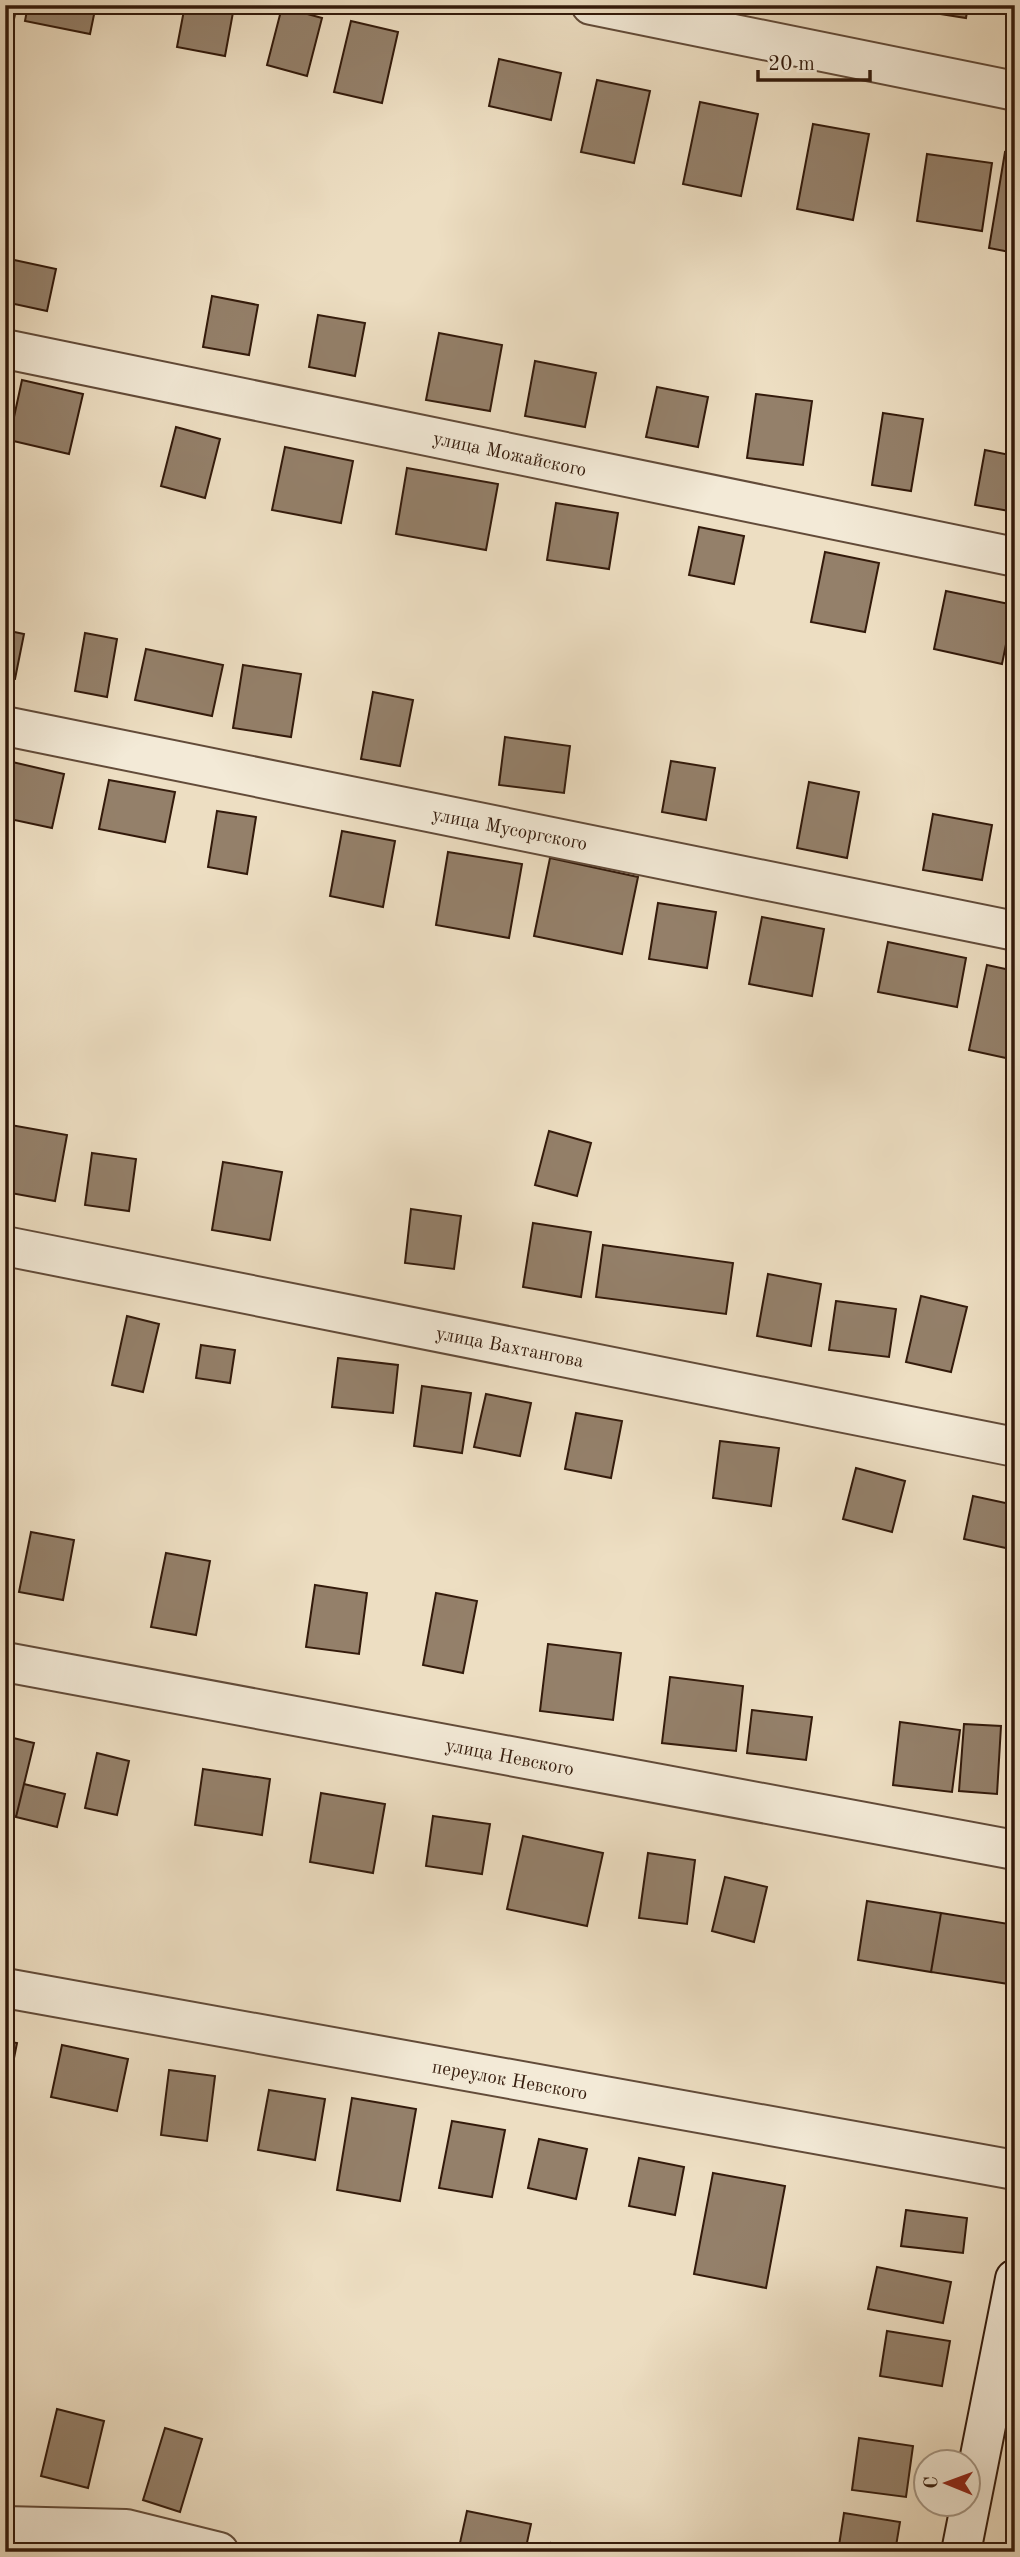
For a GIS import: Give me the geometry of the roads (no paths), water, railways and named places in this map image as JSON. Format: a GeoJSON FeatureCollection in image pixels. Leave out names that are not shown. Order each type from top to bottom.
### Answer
{"type":"FeatureCollection","features":[{"type":"Feature","properties":{"kind":"street"},"geometry":{"type":"LineString","coordinates":[[591,5],[1015,91]]}},
{"type":"Feature","properties":{"kind":"street","name":"улица Можайского"},"geometry":{"type":"LineString","coordinates":[[5,349],[1015,557]]}},
{"type":"Feature","properties":{"kind":"street","name":"улица Мусоргского"},"geometry":{"type":"LineString","coordinates":[[5,726],[1015,931]]}},
{"type":"Feature","properties":{"kind":"street","name":"улица Вахтангова"},"geometry":{"type":"LineString","coordinates":[[5,1246],[1015,1447]]}},
{"type":"Feature","properties":{"kind":"street","name":"улица Невского"},"geometry":{"type":"LineString","coordinates":[[5,1662],[1015,1850]]}},
{"type":"Feature","properties":{"kind":"street","name":"переулок Невского"},"geometry":{"type":"LineString","coordinates":[[5,1988],[1015,2170]]}},
{"type":"Feature","properties":{"kind":"street"},"geometry":{"type":"LineString","coordinates":[[961,2552],[1015,2279]]}},
{"type":"Feature","properties":{"kind":"street"},"geometry":{"type":"LineString","coordinates":[[5,2526],[126,2529],[219,2552]]}}]}
